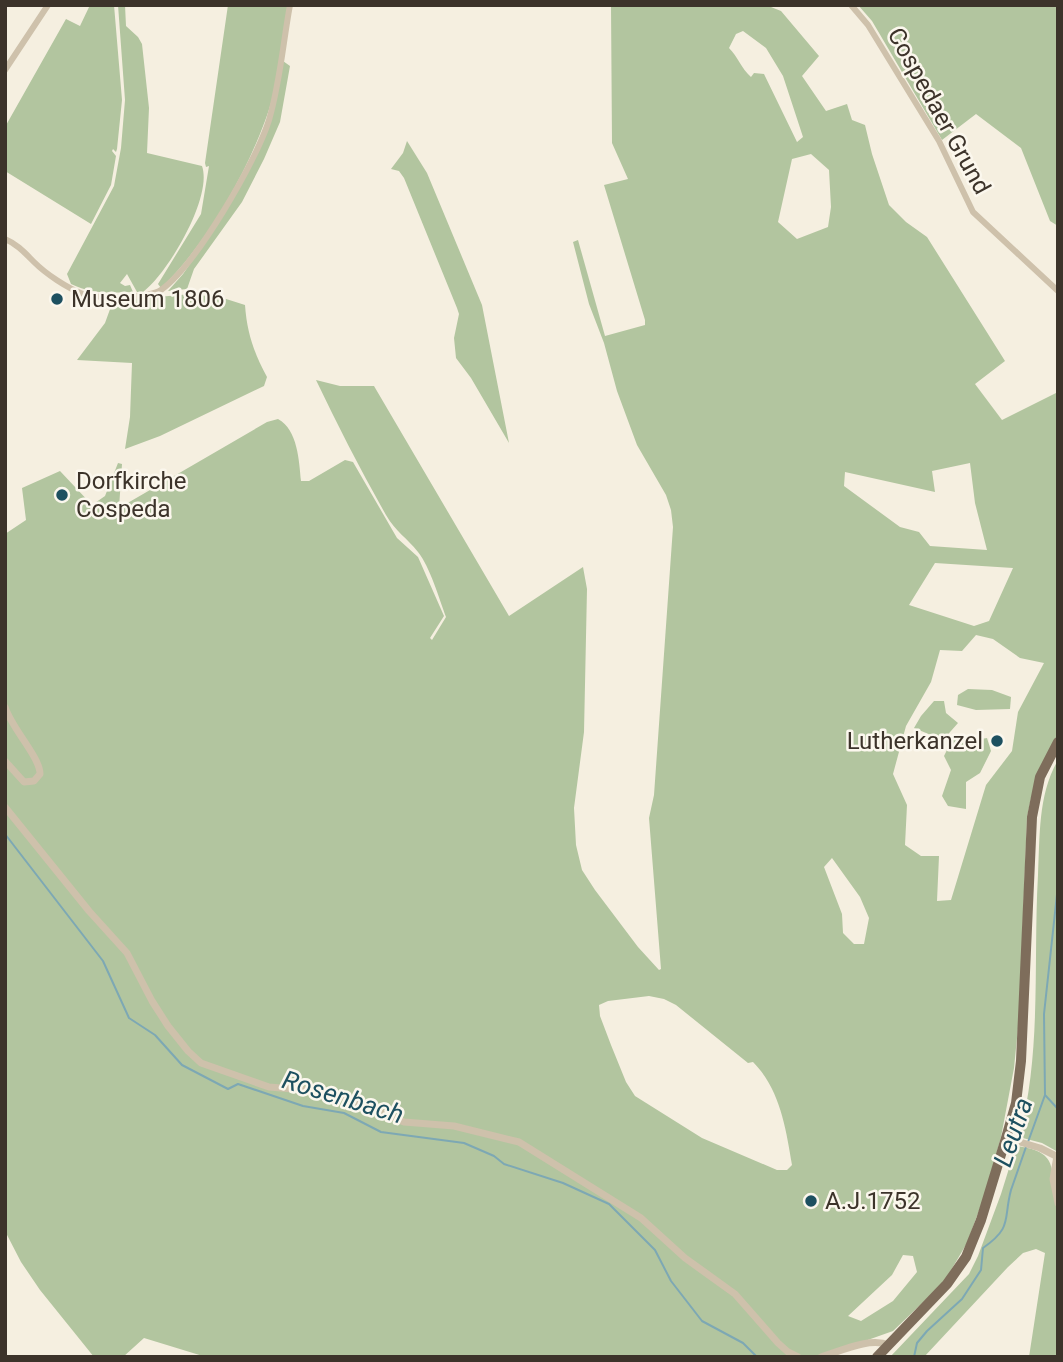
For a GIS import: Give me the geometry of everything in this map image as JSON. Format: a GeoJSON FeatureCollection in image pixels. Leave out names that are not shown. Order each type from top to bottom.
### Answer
{"type":"FeatureCollection","features":[{"type":"Feature","properties":{"kind":"main road"},"geometry":{"type":"LineString","coordinates":[[877,1357],[947,1284],[966,1257],[981,1220],[1006,1138],[1016,1103],[1021,1061],[1031,817],[1040,777],[1058,742]]}},
{"type":"Feature","properties":{"kind":"street"},"geometry":{"type":"LineString","coordinates":[[5,70],[48,5]]}},
{"type":"Feature","properties":{"kind":"street"},"geometry":{"type":"LineString","coordinates":[[5,239],[15,243],[35,264],[82,294],[152,295],[162,289],[190,260],[240,183],[268,121],[290,5]]}},
{"type":"Feature","properties":{"kind":"street","name":"Cospedaer Grund"},"geometry":{"type":"LineString","coordinates":[[851,5],[868,25],[934,133],[973,212],[1058,291]]}},
{"type":"Feature","properties":{"kind":"street"},"geometry":{"type":"LineString","coordinates":[[5,708],[15,731],[40,765],[40,774],[34,781],[24,782],[5,761]]}},
{"type":"Feature","properties":{"kind":"street"},"geometry":{"type":"LineString","coordinates":[[5,807],[89,911],[127,953],[168,1026],[201,1063],[269,1087],[317,1091],[344,1097],[404,1122],[454,1126],[519,1142],[641,1218],[685,1258],[735,1294],[778,1343],[798,1357]]}},
{"type":"Feature","properties":{"kind":"street"},"geometry":{"type":"LineString","coordinates":[[1006,1138],[1057,1156],[1053,1173],[1058,1203]]}},
{"type":"Feature","properties":{"kind":"street"},"geometry":{"type":"LineString","coordinates":[[821,1357],[870,1342],[889,1345]]}},
{"type":"Feature","properties":{"kind":"green space"},"geometry":{"type":"Polygon","coordinates":[[[90,5],[114,5],[122,100],[117,149],[116,152],[113,149],[112,151],[116,156],[111,185],[91,224],[5,171],[5,127],[66,19],[80,26],[90,5]]]}},
{"type":"Feature","properties":{"kind":"green space"},"geometry":{"type":"Polygon","coordinates":[[[118,5],[125,5],[126,26],[142,44],[149,108],[147,153],[202,166],[204,180],[195,214],[176,252],[164,269],[143,292],[137,292],[127,274],[120,283],[130,285],[133,292],[109,293],[86,290],[71,284],[67,274],[114,186],[121,148],[125,100],[118,5]]]}},
{"type":"Feature","properties":{"kind":"green space"},"geometry":{"type":"Polygon","coordinates":[[[228,5],[288,5],[270,108],[246,165],[222,210],[193,252],[161,288],[158,284],[201,214],[209,166],[206,167],[205,163],[228,5]]]}},
{"type":"Feature","properties":{"kind":"green space"},"geometry":{"type":"Polygon","coordinates":[[[611,5],[766,5],[781,11],[819,56],[802,76],[826,111],[847,104],[852,120],[865,125],[889,205],[927,237],[1005,361],[975,384],[1002,420],[1058,392],[1058,737],[1031,798],[1027,817],[1019,1018],[1014,1068],[1001,1137],[984,1197],[967,1243],[944,1282],[893,1331],[820,1357],[206,1357],[144,1338],[123,1357],[94,1357],[40,1290],[5,1231],[5,534],[26,520],[22,488],[60,471],[92,505],[105,496],[118,463],[122,464],[119,508],[267,422],[278,419],[285,424],[294,438],[301,481],[309,481],[345,460],[353,462],[397,538],[418,557],[444,616],[430,638],[432,640],[446,617],[430,574],[418,552],[386,515],[316,380],[340,386],[374,386],[509,616],[583,567],[587,589],[584,732],[574,808],[576,845],[582,870],[595,890],[638,947],[659,970],[661,969],[649,818],[654,795],[673,527],[671,510],[666,495],[637,445],[617,391],[604,343],[589,304],[573,242],[578,240],[605,336],[645,325],[604,185],[628,179],[612,143],[611,5]],[[743,31],[736,34],[729,48],[751,77],[754,73],[764,74],[797,142],[803,137],[783,76],[766,48],[743,31]],[[811,154],[792,159],[778,222],[797,239],[828,227],[831,207],[829,170],[811,154]],[[970,463],[932,471],[935,492],[845,472],[844,486],[900,527],[919,532],[930,546],[987,550],[975,503],[970,463]],[[935,563],[909,605],[974,626],[989,621],[1013,568],[935,563]],[[976,635],[962,651],[940,650],[931,682],[906,726],[893,774],[907,805],[905,845],[921,856],[939,856],[937,901],[951,900],[986,785],[1012,751],[1018,712],[1044,663],[1020,658],[993,639],[976,635]],[[832,858],[824,867],[842,914],[843,933],[854,944],[864,944],[869,918],[860,897],[832,858]],[[649,996],[608,1001],[599,1005],[600,1016],[611,1045],[626,1082],[635,1096],[702,1138],[777,1170],[787,1170],[792,1165],[776,1097],[770,1084],[753,1062],[748,1063],[676,1005],[664,999],[649,996]],[[903,1255],[892,1275],[848,1316],[861,1321],[893,1301],[917,1272],[913,1256],[903,1255]]]}},
{"type":"Feature","properties":{"kind":"green space"},"geometry":{"type":"Polygon","coordinates":[[[858,5],[1058,5],[1058,226],[1050,221],[1021,148],[976,114],[942,140],[872,21],[858,5]]]}},
{"type":"Feature","properties":{"kind":"green space"},"geometry":{"type":"Polygon","coordinates":[[[283,61],[290,66],[280,122],[264,159],[242,202],[194,269],[187,289],[168,291],[217,225],[270,122],[283,61]]]}},
{"type":"Feature","properties":{"kind":"green space"},"geometry":{"type":"Polygon","coordinates":[[[407,141],[427,173],[482,305],[509,443],[471,378],[456,358],[454,338],[459,314],[457,308],[404,178],[399,171],[391,169],[403,153],[407,141]]]}},
{"type":"Feature","properties":{"kind":"green space"},"geometry":{"type":"Polygon","coordinates":[[[191,294],[223,298],[245,305],[252,342],[267,377],[264,386],[160,436],[125,449],[130,417],[132,363],[77,360],[105,323],[113,301],[191,294]]]}},
{"type":"Feature","properties":{"kind":"green space"},"geometry":{"type":"Polygon","coordinates":[[[968,689],[992,690],[1011,697],[1010,709],[976,710],[957,705],[958,695],[968,689]]]}},
{"type":"Feature","properties":{"kind":"green space"},"geometry":{"type":"Polygon","coordinates":[[[934,701],[944,701],[946,713],[958,723],[943,740],[914,728],[934,701]]]}},
{"type":"Feature","properties":{"kind":"green space"},"geometry":{"type":"Polygon","coordinates":[[[954,736],[969,741],[987,738],[991,751],[980,773],[966,782],[966,809],[948,806],[942,796],[951,770],[944,756],[954,736]]]}},
{"type":"Feature","properties":{"kind":"green space"},"geometry":{"type":"Polygon","coordinates":[[[1058,760],[1058,1152],[1042,1143],[1019,1137],[1034,1040],[1041,816],[1051,773],[1058,760]]]}},
{"type":"Feature","properties":{"kind":"green space"},"geometry":{"type":"Polygon","coordinates":[[[1016,1146],[1041,1153],[1051,1165],[1053,1174],[1058,1208],[1058,1357],[1029,1357],[1045,1253],[1036,1249],[1023,1253],[1008,1267],[924,1357],[890,1357],[969,1274],[1001,1194],[1016,1146]]]}},
{"type":"Feature","properties":{"kind":"waterway","name":"Rosenbach"},"geometry":{"type":"LineString","coordinates":[[5,834],[103,961],[129,1018],[155,1035],[182,1065],[228,1089],[238,1084],[303,1106],[344,1113],[381,1132],[464,1143],[494,1156],[504,1164],[563,1183],[609,1204],[655,1250],[671,1281],[702,1321],[743,1343],[757,1357]]}},
{"type":"Feature","properties":{"kind":"waterway","name":"Leutra"},"geometry":{"type":"LineString","coordinates":[[1028,1142],[1045,1095],[1044,1014],[1058,885]]}},
{"type":"Feature","properties":{"kind":"waterway"},"geometry":{"type":"LineString","coordinates":[[1045,1095],[1058,1109]]}},
{"type":"Feature","properties":{"kind":"waterway","name":"Leutra"},"geometry":{"type":"LineString","coordinates":[[914,1357],[917,1343],[962,1299],[981,1270],[983,1248],[1003,1228],[1011,1190],[1026,1147]]}},
{"type":"Feature","properties":{"kind":"place","name":"Museum 1806"},"geometry":{"type":"Point","coordinates":[57,299]}},
{"type":"Feature","properties":{"kind":"place","name":"Dorfkirche Cospeda"},"geometry":{"type":"Point","coordinates":[62,495]}},
{"type":"Feature","properties":{"kind":"place","name":"Lutherkanzel"},"geometry":{"type":"Point","coordinates":[997,741]}},
{"type":"Feature","properties":{"kind":"place","name":"A.J.1752"},"geometry":{"type":"Point","coordinates":[811,1201]}}]}
